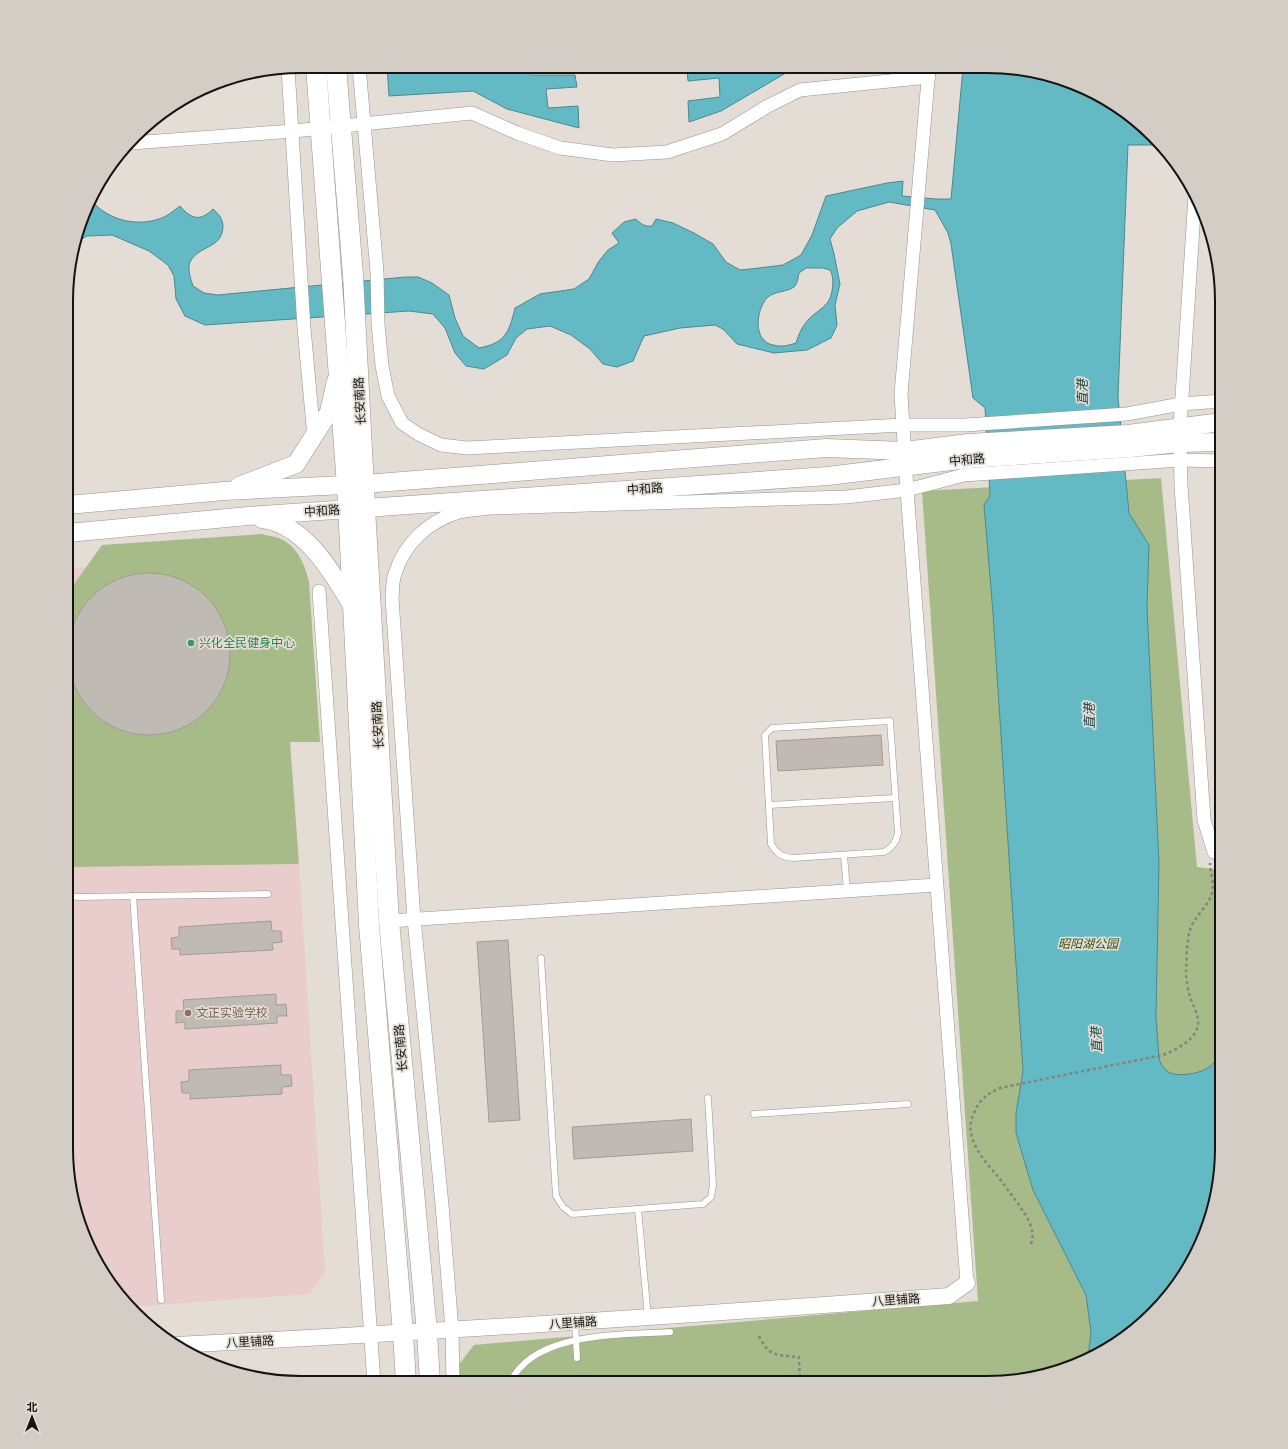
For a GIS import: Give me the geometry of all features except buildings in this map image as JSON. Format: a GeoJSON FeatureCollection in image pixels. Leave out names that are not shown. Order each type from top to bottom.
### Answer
{"type":"FeatureCollection","features":[{"type":"Feature","properties":{"kind":"main road","name":"长安南路"},"geometry":{"type":"LineString","coordinates":[[316,73],[339,366],[356,485]]}},
{"type":"Feature","properties":{"kind":"main road","name":"长安南路"},"geometry":{"type":"LineString","coordinates":[[336,73],[353,275],[355,320],[356,508],[352,605],[368,925],[406,1376]]}},
{"type":"Feature","properties":{"kind":"main road"},"geometry":{"type":"LineString","coordinates":[[224,492],[296,464],[314,438],[329,412],[339,366]]}},
{"type":"Feature","properties":{"kind":"main road","name":"中和路"},"geometry":{"type":"LineString","coordinates":[[1180,444],[1215,426]]}},
{"type":"Feature","properties":{"kind":"main road","name":"中和路"},"geometry":{"type":"LineString","coordinates":[[73,505],[224,492],[356,485],[826,448],[906,458],[967,459],[1215,442]]}},
{"type":"Feature","properties":{"kind":"main road","name":"中和路"},"geometry":{"type":"LineString","coordinates":[[73,533],[248,516],[828,476],[906,458]]}},
{"type":"Feature","properties":{"kind":"main road","name":"长安南路"},"geometry":{"type":"LineString","coordinates":[[356,508],[389,921],[427,1332],[430,1376]]}},
{"type":"Feature","properties":{"kind":"main road"},"geometry":{"type":"LineString","coordinates":[[248,516],[271,520],[290,529],[303,540],[318,554],[352,605]]}},
{"type":"Feature","properties":{"kind":"street"},"geometry":{"type":"LineString","coordinates":[[288,73],[304,328],[314,438]]}},
{"type":"Feature","properties":{"kind":"street"},"geometry":{"type":"LineString","coordinates":[[360,73],[377,272],[378,324],[382,366],[388,396],[402,423],[418,434],[441,444],[467,448],[902,425],[965,425],[1127,414],[1181,404],[1215,402]]}},
{"type":"Feature","properties":{"kind":"street"},"geometry":{"type":"LineString","coordinates":[[138,143],[293,131],[340,125],[472,113],[560,148],[613,155],[667,152],[722,134],[768,106],[800,90],[929,73],[901,394],[902,425],[906,458],[907,490],[936,885],[967,1283]]}},
{"type":"Feature","properties":{"kind":"street"},"geometry":{"type":"LineString","coordinates":[[1194,207],[1181,404],[1181,485],[1204,820],[1215,847]]}},
{"type":"Feature","properties":{"kind":"street"},"geometry":{"type":"LineString","coordinates":[[1180,444],[1215,458]]}},
{"type":"Feature","properties":{"kind":"street"},"geometry":{"type":"LineString","coordinates":[[453,1376],[452,1330],[441,1197],[414,919],[392,598],[394,574],[402,557],[417,535],[436,521],[460,512],[490,508],[846,497],[907,490],[967,459]]}},
{"type":"Feature","properties":{"kind":"street"},"geometry":{"type":"LineString","coordinates":[[319,591],[374,1376]]}},
{"type":"Feature","properties":{"kind":"street"},"geometry":{"type":"LineString","coordinates":[[389,921],[936,885]]}},
{"type":"Feature","properties":{"kind":"street","name":"八里铺路"},"geometry":{"type":"LineString","coordinates":[[186,1345],[371,1336],[949,1296],[967,1283]]}},
{"type":"Feature","properties":{"kind":"lane"},"geometry":{"type":"LineString","coordinates":[[890,720],[895,798],[898,833],[896,841],[891,848],[884,852],[793,858],[783,857],[776,852],[771,844],[765,735],[772,728],[890,720]]}},
{"type":"Feature","properties":{"kind":"lane"},"geometry":{"type":"LineString","coordinates":[[769,805],[895,798]]}},
{"type":"Feature","properties":{"kind":"lane"},"geometry":{"type":"LineString","coordinates":[[844,855],[847,890]]}},
{"type":"Feature","properties":{"kind":"lane"},"geometry":{"type":"LineString","coordinates":[[73,896],[268,894]]}},
{"type":"Feature","properties":{"kind":"lane"},"geometry":{"type":"LineString","coordinates":[[133,896],[161,1300]]}},
{"type":"Feature","properties":{"kind":"lane"},"geometry":{"type":"LineString","coordinates":[[541,958],[556,1196],[563,1207],[572,1214],[703,1204],[711,1197],[713,1185],[708,1098]]}},
{"type":"Feature","properties":{"kind":"lane"},"geometry":{"type":"LineString","coordinates":[[754,1114],[908,1104]]}},
{"type":"Feature","properties":{"kind":"lane"},"geometry":{"type":"LineString","coordinates":[[638,1209],[648,1318]]}},
{"type":"Feature","properties":{"kind":"lane"},"geometry":{"type":"LineString","coordinates":[[575,1323],[577,1358]]}},
{"type":"Feature","properties":{"kind":"lane"},"geometry":{"type":"LineString","coordinates":[[513,1376],[524,1362],[544,1350],[564,1343],[593,1337],[670,1332]]}},
{"type":"Feature","properties":{"kind":"path"},"geometry":{"type":"LineString","coordinates":[[1031,1244],[1033,1237],[1032,1228],[1028,1219],[1008,1189],[978,1152],[973,1141],[970,1129],[972,1117],[977,1106],[987,1094],[1000,1088],[1163,1055],[1177,1048],[1190,1038],[1197,1029],[1197,1015],[1190,997],[1186,976],[1190,929],[1212,895],[1214,886],[1210,864],[1215,858]]}},
{"type":"Feature","properties":{"kind":"path"},"geometry":{"type":"LineString","coordinates":[[759,1336],[764,1347],[770,1353],[780,1356],[799,1357],[800,1376]]}},
{"type":"Feature","properties":{"kind":"shaded area"},"geometry":{"type":"Polygon","coordinates":[[[87,567],[73,586],[73,568],[87,567]]]}},
{"type":"Feature","properties":{"kind":"shaded area","name":"文正实验学校"},"geometry":{"type":"Polygon","coordinates":[[[290,742],[325,1273],[309,1294],[138,1306],[120,1287],[111,1274],[90,1235],[77,1192],[73,1163],[73,744],[290,742]]]}},
{"type":"Feature","properties":{"kind":"green space","name":"昭阳湖公园"},"geometry":{"type":"Polygon","coordinates":[[[1161,478],[1197,867],[1215,869],[1215,1163],[1211,1192],[1207,1207],[1198,1235],[1191,1249],[1168,1287],[1148,1309],[1126,1329],[1101,1345],[1074,1359],[1031,1372],[1002,1376],[458,1376],[457,1367],[474,1345],[978,1301],[922,491],[1161,478]]]}},
{"type":"Feature","properties":{"kind":"green space","name":"兴化全民健身中心"},"geometry":{"type":"Polygon","coordinates":[[[262,534],[279,538],[287,542],[300,557],[309,582],[320,742],[290,742],[299,864],[73,867],[73,586],[102,545],[262,534]]]}},
{"type":"Feature","properties":{"kind":"water"},"geometry":{"type":"Polygon","coordinates":[[[387,73],[529,73],[531,75],[575,75],[577,87],[546,89],[548,108],[578,106],[579,128],[507,109],[473,91],[389,96],[387,73]]]}},
{"type":"Feature","properties":{"kind":"water"},"geometry":{"type":"Polygon","coordinates":[[[687,73],[786,73],[721,111],[689,122],[688,101],[720,97],[719,78],[688,81],[687,73]]]}},
{"type":"Feature","properties":{"kind":"water","name":"直港"},"geometry":{"type":"Polygon","coordinates":[[[963,73],[1002,73],[1031,77],[1074,90],[1101,104],[1126,120],[1153,145],[1128,145],[1118,397],[1129,513],[1149,545],[1147,607],[1159,863],[1156,1017],[1159,1058],[1160,1062],[1167,1071],[1182,1075],[1200,1072],[1211,1066],[1215,1061],[1215,1163],[1211,1192],[1203,1221],[1198,1235],[1177,1274],[1168,1287],[1148,1309],[1126,1329],[1089,1352],[1091,1332],[1086,1295],[1033,1190],[1016,1133],[1016,1113],[1023,1071],[993,613],[984,505],[990,496],[985,408],[973,398],[951,244],[948,233],[935,210],[889,202],[857,211],[837,228],[830,239],[840,284],[835,305],[837,325],[831,338],[807,350],[774,353],[737,344],[723,329],[715,325],[680,328],[644,336],[633,361],[617,367],[603,364],[590,349],[571,335],[550,326],[527,329],[516,338],[507,355],[484,369],[466,366],[455,353],[445,328],[433,314],[409,311],[205,325],[185,316],[176,299],[174,276],[168,265],[149,251],[112,235],[87,236],[82,239],[95,205],[118,219],[135,222],[160,219],[180,206],[188,214],[196,217],[204,216],[213,209],[221,219],[223,227],[222,234],[214,243],[199,252],[189,265],[193,286],[204,293],[218,295],[418,277],[432,283],[449,295],[455,318],[463,336],[479,348],[495,343],[504,336],[508,330],[515,308],[540,294],[574,289],[589,279],[599,261],[608,250],[619,243],[612,233],[624,222],[636,219],[643,225],[652,226],[656,219],[673,223],[713,244],[726,262],[740,270],[783,265],[801,255],[812,235],[826,196],[903,181],[902,196],[951,199],[963,73]],[[806,268],[799,273],[794,287],[768,297],[761,309],[758,324],[759,331],[766,342],[773,345],[782,346],[796,343],[801,330],[807,322],[813,315],[824,307],[830,299],[833,282],[832,273],[830,270],[823,268],[806,268]]]}},
{"type":"Feature","properties":{"kind":"place","name":"兴化全民健身中心"},"geometry":{"type":"Point","coordinates":[191,643]}},
{"type":"Feature","properties":{"kind":"place","name":"文正实验学校"},"geometry":{"type":"Point","coordinates":[188,1013]}}]}
